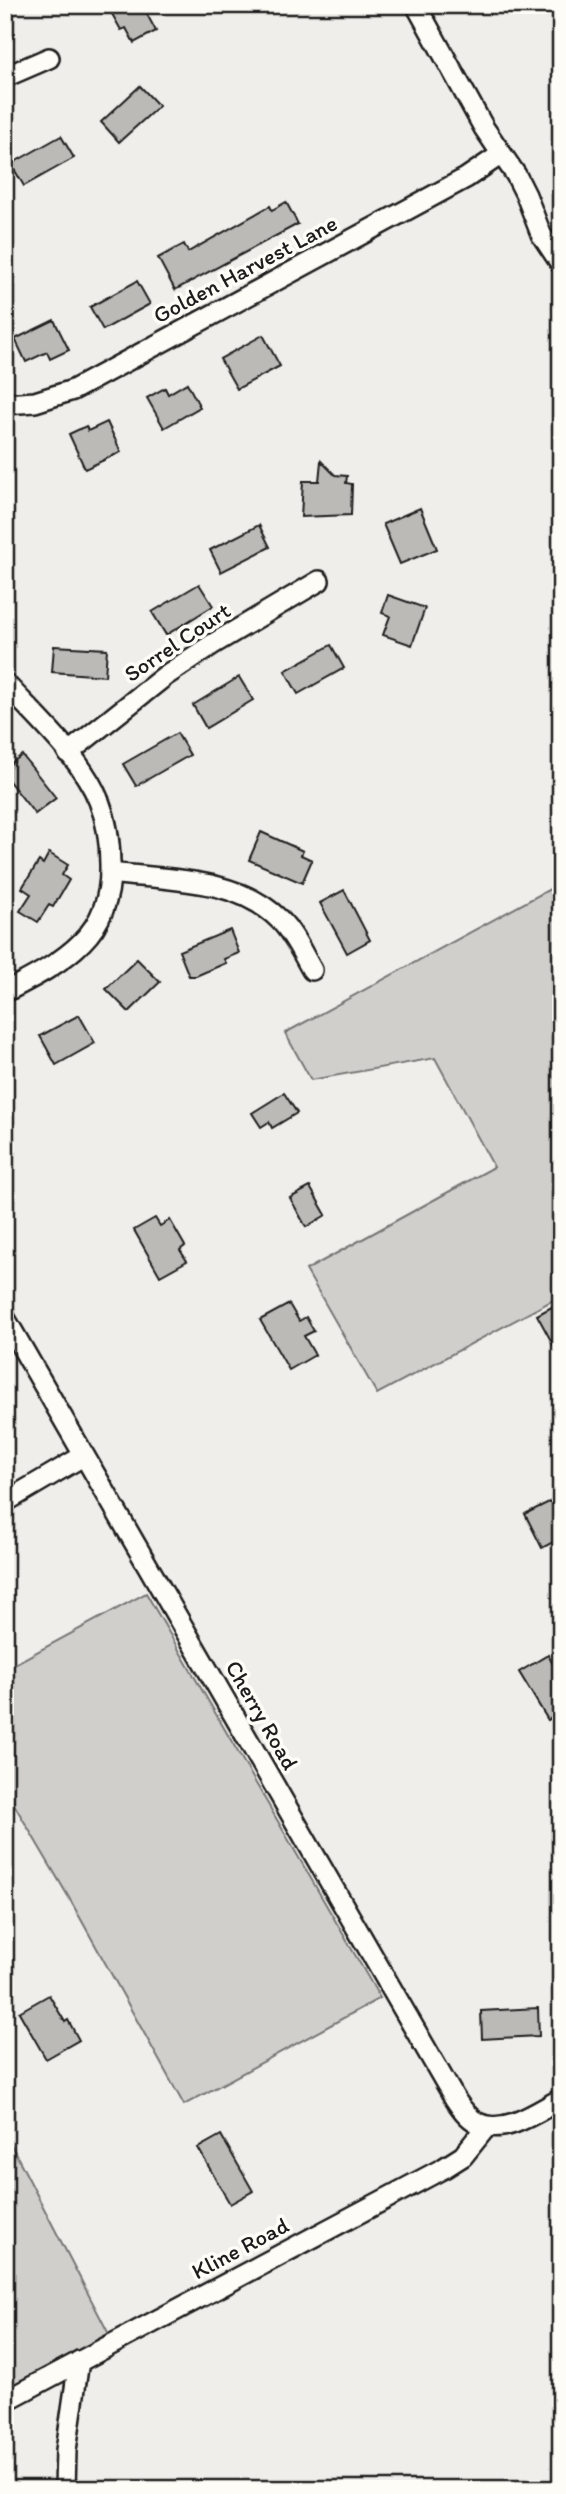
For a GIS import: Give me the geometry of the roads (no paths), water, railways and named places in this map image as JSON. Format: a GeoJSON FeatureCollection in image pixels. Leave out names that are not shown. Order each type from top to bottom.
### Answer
{"type":"FeatureCollection","features":[{"type":"Feature","properties":{"kind":"street"},"geometry":{"type":"LineString","coordinates":[[416,5],[500,155],[516,175],[548,247],[561,264]]}},
{"type":"Feature","properties":{"kind":"street"},"geometry":{"type":"LineString","coordinates":[[5,76],[49,58]]}},
{"type":"Feature","properties":{"kind":"street","name":"Golden Harvest Lane"},"geometry":{"type":"LineString","coordinates":[[5,404],[34,402],[73,390],[466,178],[500,155]]}},
{"type":"Feature","properties":{"kind":"street","name":"Sorrel Court"},"geometry":{"type":"LineString","coordinates":[[68,754],[165,676],[213,644],[320,581]]}},
{"type":"Feature","properties":{"kind":"street"},"geometry":{"type":"LineString","coordinates":[[5,683],[68,754],[99,799],[107,824],[110,873],[104,907],[97,923],[83,941],[66,957],[5,992]]}},
{"type":"Feature","properties":{"kind":"street"},"geometry":{"type":"LineString","coordinates":[[110,873],[202,884],[248,897],[279,920],[297,943],[312,970]]}},
{"type":"Feature","properties":{"kind":"street","name":"Cherry Road"},"geometry":{"type":"LineString","coordinates":[[5,1318],[455,2099],[467,2115],[477,2123],[487,2126]]}},
{"type":"Feature","properties":{"kind":"street"},"geometry":{"type":"LineString","coordinates":[[5,1502],[83,1456]]}},
{"type":"Feature","properties":{"kind":"street"},"geometry":{"type":"LineString","coordinates":[[487,2126],[512,2124],[561,2099]]}},
{"type":"Feature","properties":{"kind":"street","name":"Kline Road"},"geometry":{"type":"LineString","coordinates":[[5,2401],[444,2168],[463,2156],[487,2126]]}},
{"type":"Feature","properties":{"kind":"street"},"geometry":{"type":"LineString","coordinates":[[65,2489],[65,2450],[79,2361]]}}]}
